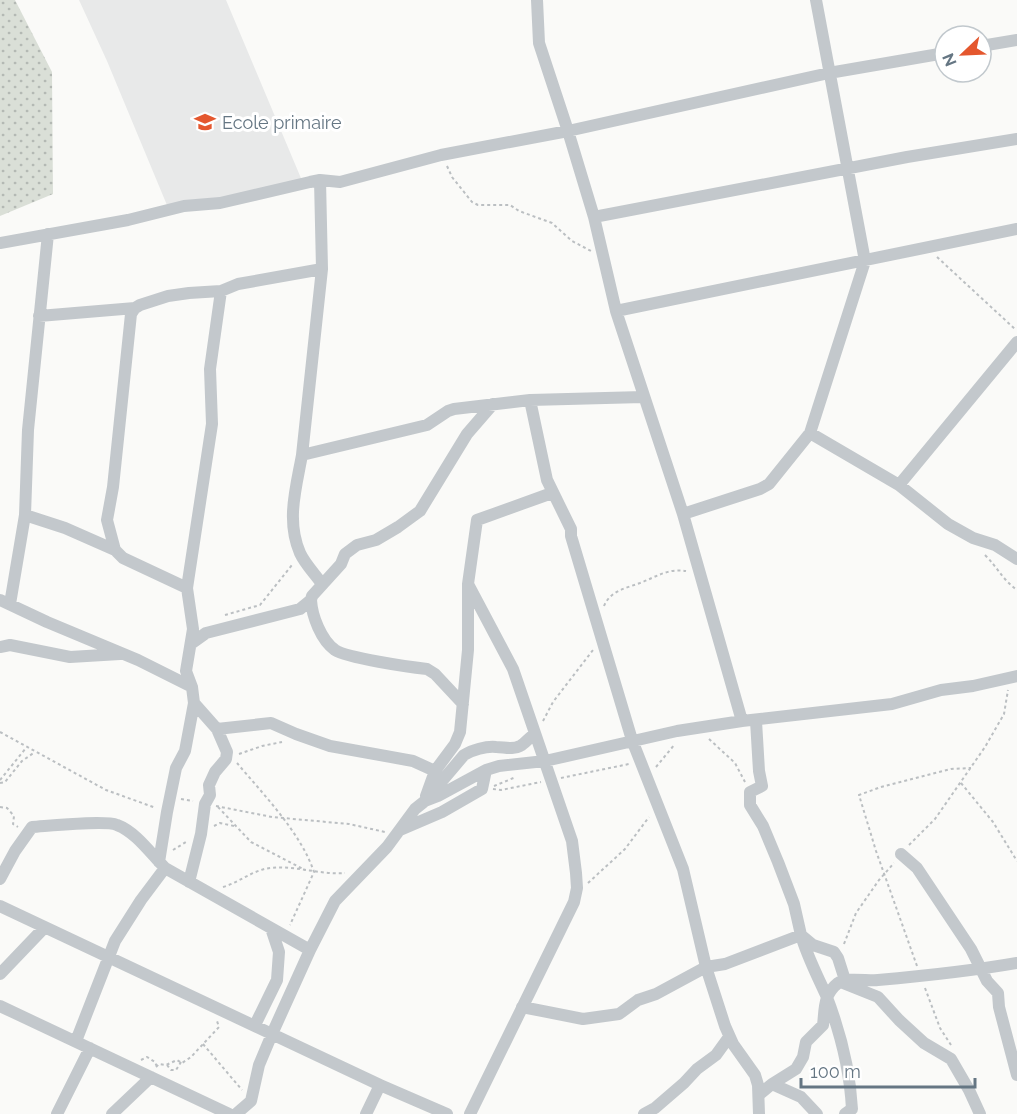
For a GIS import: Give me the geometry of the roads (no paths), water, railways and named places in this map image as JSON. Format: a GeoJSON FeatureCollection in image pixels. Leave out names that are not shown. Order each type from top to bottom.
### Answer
{"type":"FeatureCollection","features":[{"type":"Feature","properties":{"kind":"street"},"geometry":{"type":"LineString","coordinates":[[537,0],[538,43],[594,217],[616,311],[683,514],[742,721]]}},
{"type":"Feature","properties":{"kind":"street"},"geometry":{"type":"LineString","coordinates":[[683,514],[769,484],[810,433],[865,261],[829,73],[819,3]]}},
{"type":"Feature","properties":{"kind":"street"},"geometry":{"type":"LineString","coordinates":[[993,44],[1017,40]]}},
{"type":"Feature","properties":{"kind":"street"},"geometry":{"type":"LineString","coordinates":[[0,243],[128,220],[184,206],[220,203],[320,180],[340,182],[441,155],[568,131],[829,73],[933,55]]}},
{"type":"Feature","properties":{"kind":"street"},"geometry":{"type":"LineString","coordinates":[[594,217],[848,168],[1017,139]]}},
{"type":"Feature","properties":{"kind":"street"},"geometry":{"type":"LineString","coordinates":[[320,180],[322,269],[302,455],[292,514],[293,531],[301,555],[322,584]]}},
{"type":"Feature","properties":{"kind":"street"},"geometry":{"type":"LineString","coordinates":[[616,311],[1017,229]]}},
{"type":"Feature","properties":{"kind":"street"},"geometry":{"type":"LineString","coordinates":[[48,234],[28,430],[25,515],[5,602],[122,653],[192,687]]}},
{"type":"Feature","properties":{"kind":"street"},"geometry":{"type":"LineString","coordinates":[[39,316],[135,308],[168,296],[221,291],[238,284],[322,269]]}},
{"type":"Feature","properties":{"kind":"street"},"geometry":{"type":"LineString","coordinates":[[76,1041],[118,936],[162,865],[166,812],[176,768],[185,751],[194,703],[192,687],[186,670],[193,629],[187,588],[212,424],[210,369],[221,291]]}},
{"type":"Feature","properties":{"kind":"street"},"geometry":{"type":"LineString","coordinates":[[115,550],[107,520],[113,487],[131,314],[135,308]]}},
{"type":"Feature","properties":{"kind":"street"},"geometry":{"type":"LineString","coordinates":[[899,485],[1017,342]]}},
{"type":"Feature","properties":{"kind":"street"},"geometry":{"type":"LineString","coordinates":[[302,455],[427,425],[454,409],[530,400],[643,397]]}},
{"type":"Feature","properties":{"kind":"street"},"geometry":{"type":"LineString","coordinates":[[530,400],[552,492],[571,530],[632,740],[683,869],[706,967],[729,1037],[755,1075],[760,1094],[759,1114]]}},
{"type":"Feature","properties":{"kind":"street"},"geometry":{"type":"LineString","coordinates":[[192,643],[206,633],[300,609],[311,600],[341,564],[345,554],[398,527],[420,511],[467,434],[493,404]]}},
{"type":"Feature","properties":{"kind":"street"},"geometry":{"type":"LineString","coordinates":[[810,433],[899,485],[948,525],[973,538],[995,545],[1017,559]]}},
{"type":"Feature","properties":{"kind":"street"},"geometry":{"type":"LineString","coordinates":[[425,801],[435,771],[455,744],[460,732],[468,650],[468,584],[477,520],[552,492]]}},
{"type":"Feature","properties":{"kind":"street"},"geometry":{"type":"LineString","coordinates":[[25,515],[65,528],[115,550],[123,558],[187,588]]}},
{"type":"Feature","properties":{"kind":"street"},"geometry":{"type":"LineString","coordinates":[[468,584],[513,669],[572,841],[576,873],[574,902],[470,1114]]}},
{"type":"Feature","properties":{"kind":"street"},"geometry":{"type":"LineString","coordinates":[[311,600],[319,627],[333,648],[346,654],[426,669],[435,674],[463,704]]}},
{"type":"Feature","properties":{"kind":"street"},"geometry":{"type":"LineString","coordinates":[[0,647],[10,645],[70,657],[122,653]]}},
{"type":"Feature","properties":{"kind":"street"},"geometry":{"type":"LineString","coordinates":[[425,801],[486,770],[499,766],[545,761],[632,740],[742,721],[892,704],[941,690],[973,686],[1014,676]]}},
{"type":"Feature","properties":{"kind":"street"},"geometry":{"type":"LineString","coordinates":[[189,882],[201,834],[209,785],[215,772],[226,759],[227,752],[217,729],[194,703]]}},
{"type":"Feature","properties":{"kind":"street"},"geometry":{"type":"LineString","coordinates":[[756,721],[762,786],[750,792],[750,805],[763,826],[778,862],[794,904],[807,955],[826,997],[850,1080],[852,1109],[845,1114]]}},
{"type":"Feature","properties":{"kind":"street"},"geometry":{"type":"LineString","coordinates":[[217,729],[271,723],[330,746],[413,761],[435,771]]}},
{"type":"Feature","properties":{"kind":"street"},"geometry":{"type":"LineString","coordinates":[[237,1114],[251,1101],[259,1065],[272,1034],[335,901],[387,848],[415,809],[425,801],[464,755],[470,751],[494,746],[507,748],[520,746],[527,738],[535,734]]}},
{"type":"Feature","properties":{"kind":"street"},"geometry":{"type":"LineString","coordinates":[[398,832],[442,812],[482,789],[486,770]]}},
{"type":"Feature","properties":{"kind":"street"},"geometry":{"type":"LineString","coordinates":[[0,879],[22,841],[34,827],[111,823],[128,832],[162,865],[310,950]]}},
{"type":"Feature","properties":{"kind":"street"},"geometry":{"type":"LineString","coordinates":[[901,854],[917,868],[971,949],[987,981],[998,993],[999,1007],[1017,1075]]}},
{"type":"Feature","properties":{"kind":"street"},"geometry":{"type":"LineString","coordinates":[[0,906],[380,1085],[447,1114]]}},
{"type":"Feature","properties":{"kind":"street"},"geometry":{"type":"LineString","coordinates":[[0,974],[44,928]]}},
{"type":"Feature","properties":{"kind":"street"},"geometry":{"type":"LineString","coordinates":[[255,1025],[277,980],[279,952],[272,928]]}},
{"type":"Feature","properties":{"kind":"street"},"geometry":{"type":"LineString","coordinates":[[801,935],[808,942],[834,952],[838,958],[842,981]]}},
{"type":"Feature","properties":{"kind":"street"},"geometry":{"type":"LineString","coordinates":[[522,1008],[582,1019],[619,1014],[638,1000],[656,994],[706,967],[725,964],[801,935]]}},
{"type":"Feature","properties":{"kind":"street"},"geometry":{"type":"LineString","coordinates":[[760,1094],[800,1064],[806,1042],[823,1025],[826,997],[842,981],[920,976],[1017,963]]}},
{"type":"Feature","properties":{"kind":"street"},"geometry":{"type":"LineString","coordinates":[[842,981],[878,997],[898,1020],[924,1043],[951,1059],[980,1114]]}},
{"type":"Feature","properties":{"kind":"street"},"geometry":{"type":"LineString","coordinates":[[274,987],[290,994]]}},
{"type":"Feature","properties":{"kind":"street"},"geometry":{"type":"LineString","coordinates":[[0,1006],[229,1114]]}},
{"type":"Feature","properties":{"kind":"street"},"geometry":{"type":"LineString","coordinates":[[644,1114],[662,1102],[697,1069],[716,1055],[729,1037]]}},
{"type":"Feature","properties":{"kind":"street"},"geometry":{"type":"LineString","coordinates":[[57,1114],[90,1048]]}},
{"type":"Feature","properties":{"kind":"street"},"geometry":{"type":"LineString","coordinates":[[112,1114],[151,1077]]}},
{"type":"Feature","properties":{"kind":"street"},"geometry":{"type":"LineString","coordinates":[[772,1084],[801,1097],[817,1114]]}},
{"type":"Feature","properties":{"kind":"street"},"geometry":{"type":"LineString","coordinates":[[366,1114],[380,1085]]}},
{"type":"Feature","properties":{"kind":"place","name":"Ecole primaire"},"geometry":{"type":"Point","coordinates":[205,122]}}]}
